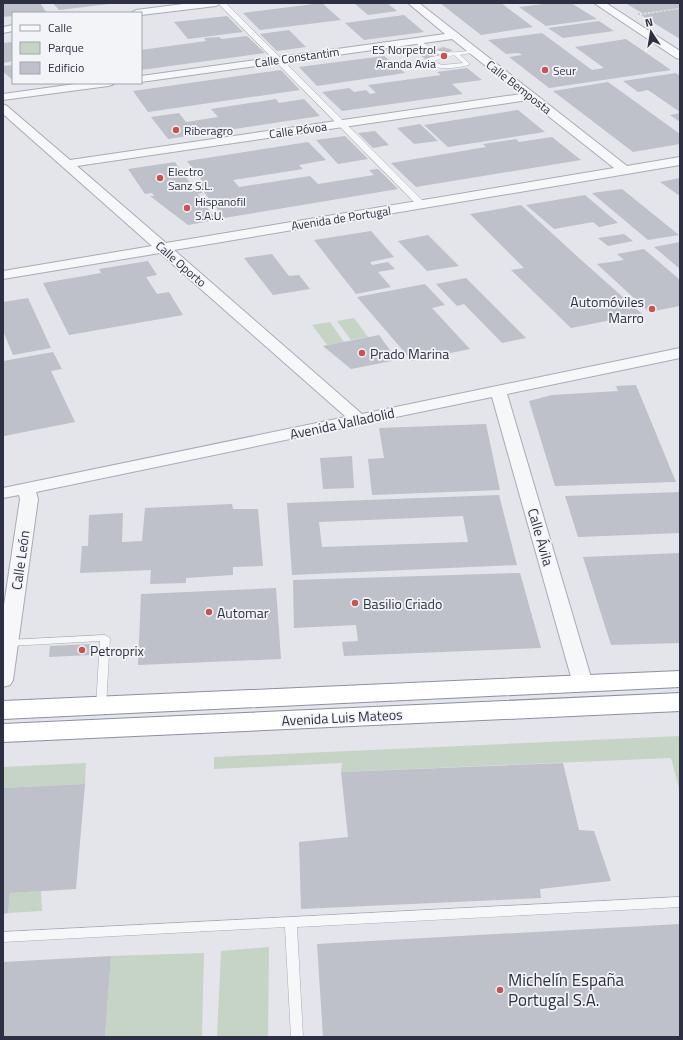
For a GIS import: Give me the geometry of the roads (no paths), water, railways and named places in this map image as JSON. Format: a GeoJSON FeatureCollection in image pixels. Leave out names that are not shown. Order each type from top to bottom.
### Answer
{"type":"FeatureCollection","features":[{"type":"Feature","properties":{"kind":"highway","name":"Avenida Luis Mateos"},"geometry":{"type":"LineString","coordinates":[[3,710],[680,679]]}},
{"type":"Feature","properties":{"kind":"highway","name":"Avenida Luis Mateos"},"geometry":{"type":"LineString","coordinates":[[3,733],[680,702]]}},
{"type":"Feature","properties":{"kind":"street"},"geometry":{"type":"LineString","coordinates":[[142,12],[216,3]]}},
{"type":"Feature","properties":{"kind":"street"},"geometry":{"type":"LineString","coordinates":[[222,3],[422,205]]}},
{"type":"Feature","properties":{"kind":"street","name":"Calle Bemposta"},"geometry":{"type":"LineString","coordinates":[[413,3],[625,171]]}},
{"type":"Feature","properties":{"kind":"street"},"geometry":{"type":"LineString","coordinates":[[598,3],[680,56]]}},
{"type":"Feature","properties":{"kind":"street","name":"Calle Constantim"},"geometry":{"type":"LineString","coordinates":[[142,79],[454,36]]}},
{"type":"Feature","properties":{"kind":"street"},"geometry":{"type":"LineString","coordinates":[[3,97],[100,84]]}},
{"type":"Feature","properties":{"kind":"street","name":"Calle Póvoa"},"geometry":{"type":"LineString","coordinates":[[67,164],[530,96]]}},
{"type":"Feature","properties":{"kind":"street","name":"Calle Oporto"},"geometry":{"type":"LineString","coordinates":[[3,108],[358,420]]}},
{"type":"Feature","properties":{"kind":"street","name":"Avenida de Portugal"},"geometry":{"type":"LineString","coordinates":[[3,275],[680,161]]}},
{"type":"Feature","properties":{"kind":"street","name":"Avenida Valladolid"},"geometry":{"type":"LineString","coordinates":[[3,493],[680,353]]}},
{"type":"Feature","properties":{"kind":"street","name":"Calle Ávila"},"geometry":{"type":"LineString","coordinates":[[498,391],[583,684]]}},
{"type":"Feature","properties":{"kind":"street","name":"Calle León"},"geometry":{"type":"LineString","coordinates":[[3,680],[29,499],[26,488]]}},
{"type":"Feature","properties":{"kind":"lane"},"geometry":{"type":"LineString","coordinates":[[416,41],[424,48],[454,55],[467,64],[439,67],[429,61],[433,58],[454,55],[474,52]]}},
{"type":"Feature","properties":{"kind":"lane"},"geometry":{"type":"LineString","coordinates":[[9,643],[105,638],[101,706]]}},
{"type":"Feature","properties":{"kind":"lane"},"geometry":{"type":"LineString","coordinates":[[3,937],[680,902]]}},
{"type":"Feature","properties":{"kind":"lane"},"geometry":{"type":"LineString","coordinates":[[291,922],[297,1037]]}},
{"type":"Feature","properties":{"kind":"place","name":"ES Norpetrol Aranda Avia"},"geometry":{"type":"Point","coordinates":[444,56]}},
{"type":"Feature","properties":{"kind":"place","name":"Seur"},"geometry":{"type":"Point","coordinates":[545,70]}},
{"type":"Feature","properties":{"kind":"place","name":"Riberagro"},"geometry":{"type":"Point","coordinates":[176,130]}},
{"type":"Feature","properties":{"kind":"place","name":"Electro Sanz S.L."},"geometry":{"type":"Point","coordinates":[160,178]}},
{"type":"Feature","properties":{"kind":"place","name":"Hispanofil S.A.U."},"geometry":{"type":"Point","coordinates":[187,208]}},
{"type":"Feature","properties":{"kind":"place","name":"Automóviles Marro"},"geometry":{"type":"Point","coordinates":[652,309]}},
{"type":"Feature","properties":{"kind":"place","name":"Prado Marina"},"geometry":{"type":"Point","coordinates":[362,353]}},
{"type":"Feature","properties":{"kind":"place","name":"Basilio Criado"},"geometry":{"type":"Point","coordinates":[355,603]}},
{"type":"Feature","properties":{"kind":"place","name":"Automar"},"geometry":{"type":"Point","coordinates":[209,612]}},
{"type":"Feature","properties":{"kind":"place","name":"Petroprix"},"geometry":{"type":"Point","coordinates":[82,650]}},
{"type":"Feature","properties":{"kind":"place","name":"Michelín España Portugal S.A."},"geometry":{"type":"Point","coordinates":[500,990]}}]}
